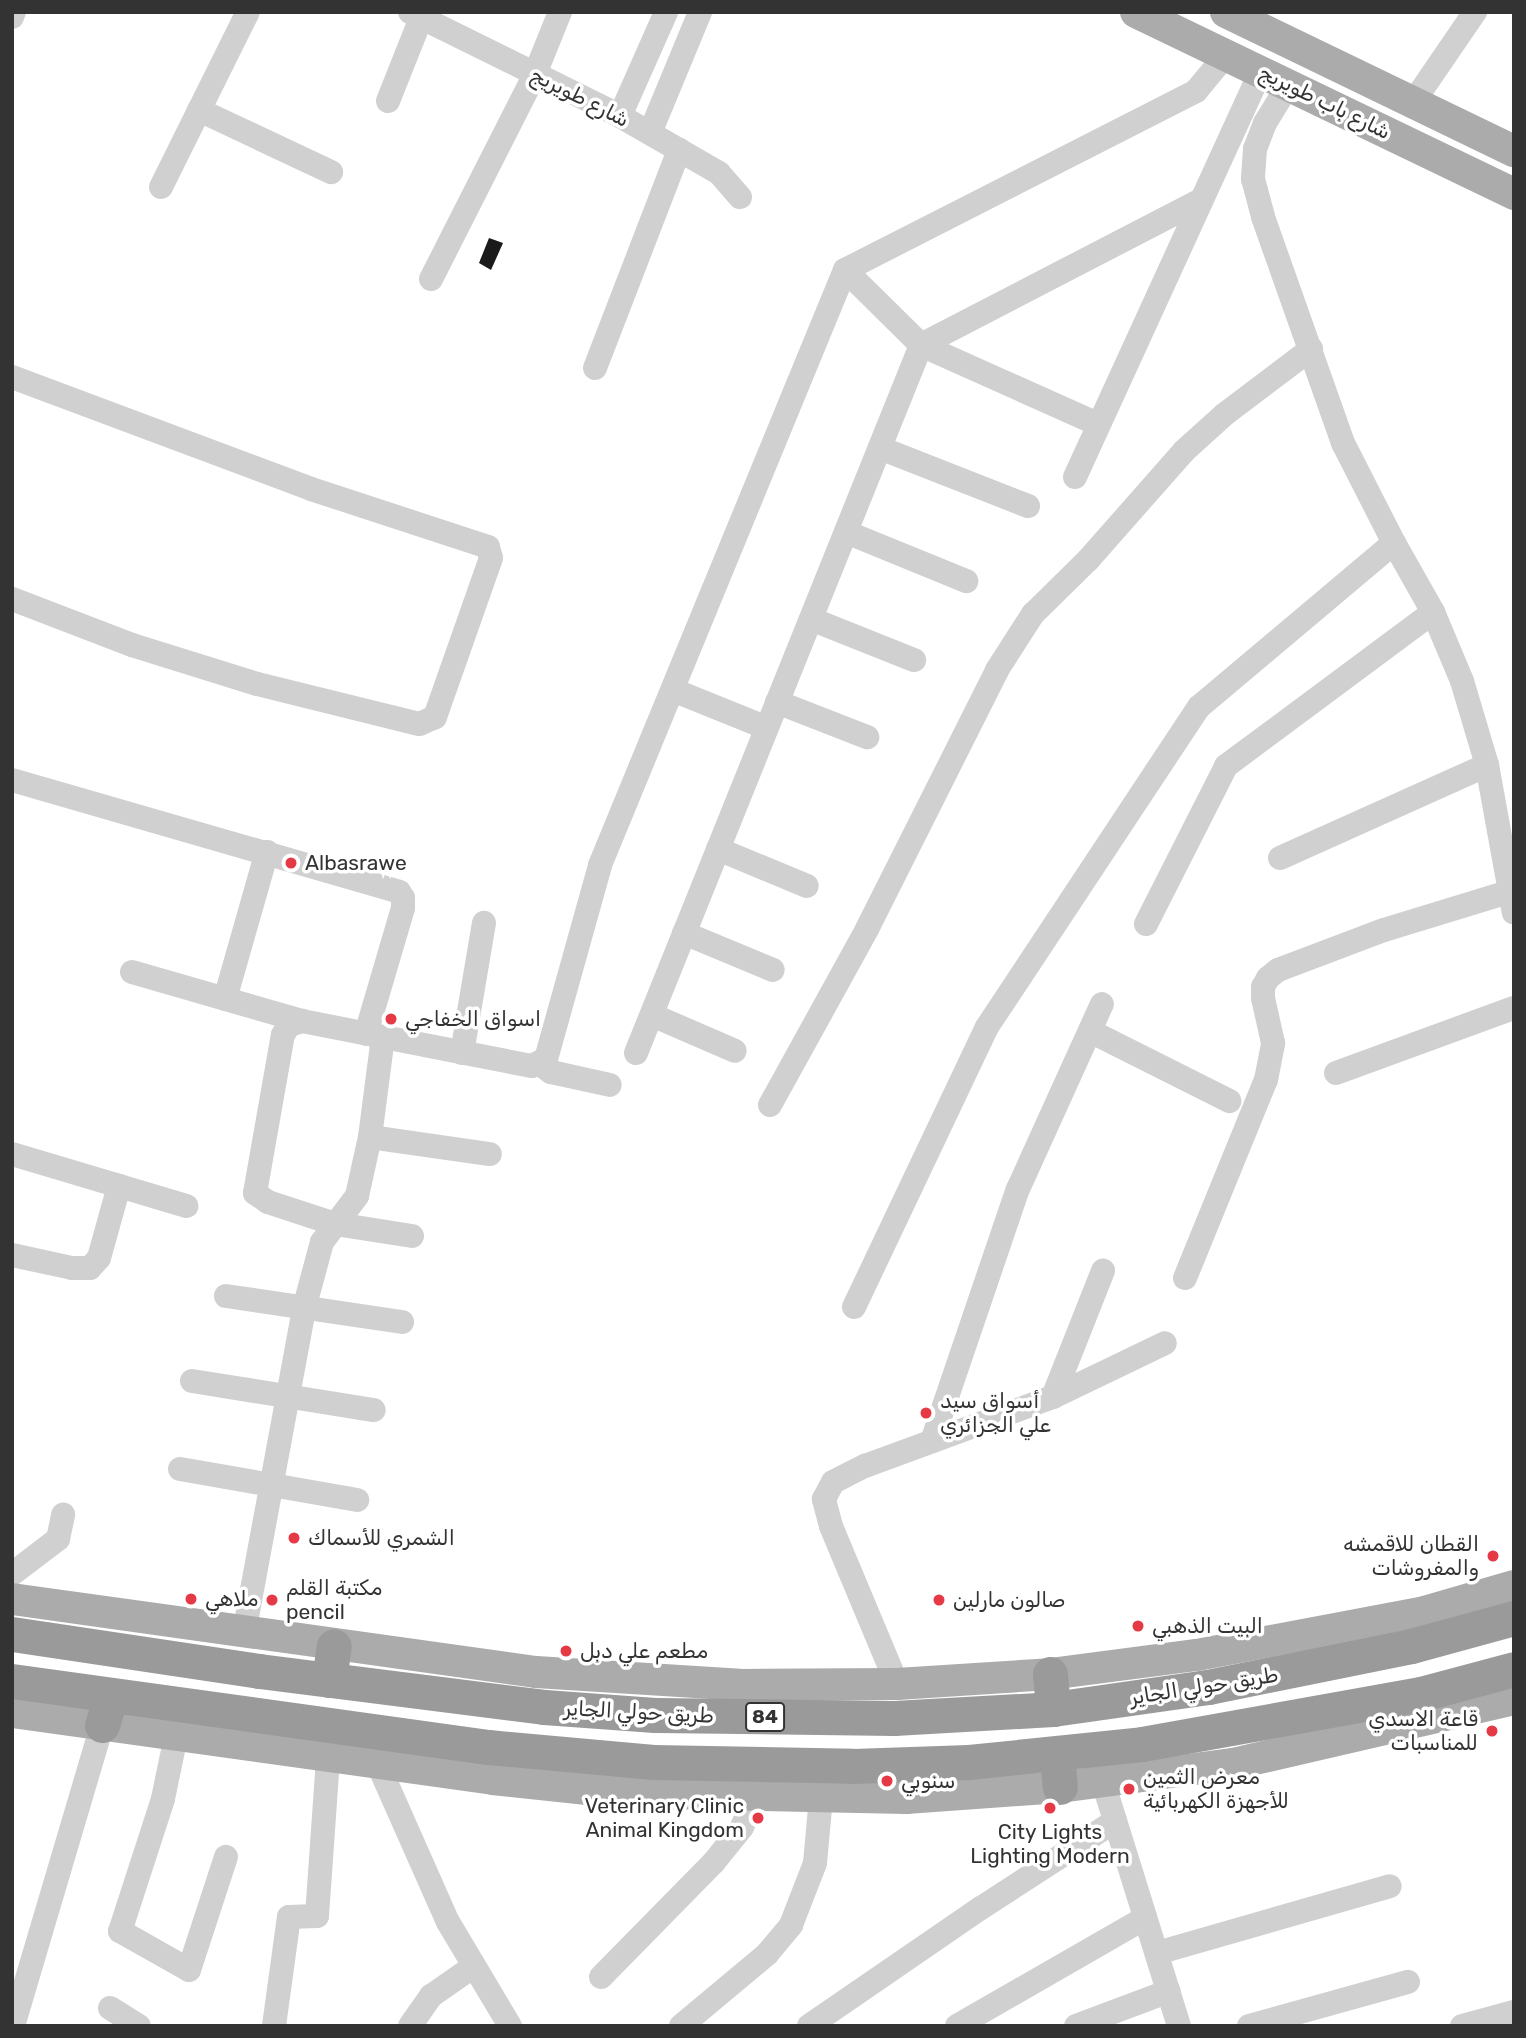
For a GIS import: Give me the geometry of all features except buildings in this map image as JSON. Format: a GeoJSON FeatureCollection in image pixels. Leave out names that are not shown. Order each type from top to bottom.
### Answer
{"type":"FeatureCollection","features":[{"type":"Feature","properties":{"kind":"highway","name":"طريق حولي الجاير"},"geometry":{"type":"LineString","coordinates":[[12,1634],[329,1680],[544,1707],[655,1715],[856,1718],[970,1716],[1053,1709],[1296,1671],[1411,1646],[1514,1618]]}},
{"type":"Feature","properties":{"kind":"highway"},"geometry":{"type":"LineString","coordinates":[[329,1680],[334,1646]]}},
{"type":"Feature","properties":{"kind":"highway"},"geometry":{"type":"LineString","coordinates":[[12,1681],[106,1710],[653,1762],[757,1780],[853,1766],[1058,1771],[1421,1694],[1514,1669]]}},
{"type":"Feature","properties":{"kind":"highway"},"geometry":{"type":"LineString","coordinates":[[1050,1674],[1053,1709]]}},
{"type":"Feature","properties":{"kind":"highway"},"geometry":{"type":"LineString","coordinates":[[757,1780],[771,1742],[768,1728],[759,1717]]}},
{"type":"Feature","properties":{"kind":"highway"},"geometry":{"type":"LineString","coordinates":[[853,1766],[844,1755],[841,1741],[846,1728],[856,1718]]}},
{"type":"Feature","properties":{"kind":"main road","name":"شارع باب طويريج"},"geometry":{"type":"LineString","coordinates":[[1136,12],[1514,194]]}},
{"type":"Feature","properties":{"kind":"main road","name":"شارع باب طويريج"},"geometry":{"type":"LineString","coordinates":[[1237,18],[1514,151]]}},
{"type":"Feature","properties":{"kind":"main road"},"geometry":{"type":"LineString","coordinates":[[1237,18],[1253,38],[1252,45],[1240,62]]}},
{"type":"Feature","properties":{"kind":"main road"},"geometry":{"type":"LineString","coordinates":[[1289,84],[1288,70],[1292,63],[1310,54]]}},
{"type":"Feature","properties":{"kind":"main road"},"geometry":{"type":"LineString","coordinates":[[12,1599],[334,1646],[536,1672],[740,1685],[897,1684],[1050,1674],[1311,1635],[1424,1612],[1514,1586]]}},
{"type":"Feature","properties":{"kind":"main road"},"geometry":{"type":"LineString","coordinates":[[12,1712],[106,1710],[176,1737],[493,1779],[615,1791],[757,1780],[821,1797],[906,1798],[1058,1771],[1103,1782],[1233,1764],[1514,1699]]}},
{"type":"Feature","properties":{"kind":"street"},"geometry":{"type":"LineString","coordinates":[[161,187],[248,12]]}},
{"type":"Feature","properties":{"kind":"street"},"geometry":{"type":"LineString","coordinates":[[431,279],[536,74],[561,12]]}},
{"type":"Feature","properties":{"kind":"street"},"geometry":{"type":"LineString","coordinates":[[620,116],[666,12]]}},
{"type":"Feature","properties":{"kind":"street"},"geometry":{"type":"LineString","coordinates":[[650,134],[700,12]]}},
{"type":"Feature","properties":{"kind":"street"},"geometry":{"type":"LineString","coordinates":[[1412,104],[1475,12]]}},
{"type":"Feature","properties":{"kind":"street"},"geometry":{"type":"LineString","coordinates":[[388,101],[416,15]]}},
{"type":"Feature","properties":{"kind":"street","name":"شارع طويريج"},"geometry":{"type":"LineString","coordinates":[[416,15],[457,23],[536,74],[620,116],[719,173],[740,197]]}},
{"type":"Feature","properties":{"kind":"street"},"geometry":{"type":"LineString","coordinates":[[1075,477],[1201,201],[1240,62]]}},
{"type":"Feature","properties":{"kind":"street"},"geometry":{"type":"LineString","coordinates":[[132,972],[302,1021],[532,1066],[540,1064],[549,1051],[600,865],[845,271],[1196,91],[1240,62]]}},
{"type":"Feature","properties":{"kind":"street"},"geometry":{"type":"LineString","coordinates":[[1185,1278],[1266,1080],[1273,1044],[1263,987],[1268,978],[1278,970],[1372,935],[1511,903],[1487,765],[1462,681],[1433,612],[1343,443],[1263,217],[1253,178],[1255,149],[1265,123],[1289,84]]}},
{"type":"Feature","properties":{"kind":"street"},"geometry":{"type":"LineString","coordinates":[[199,110],[331,172]]}},
{"type":"Feature","properties":{"kind":"street"},"geometry":{"type":"LineString","coordinates":[[595,368],[679,150]]}},
{"type":"Feature","properties":{"kind":"street"},"geometry":{"type":"LineString","coordinates":[[636,1053],[920,345],[1201,201]]}},
{"type":"Feature","properties":{"kind":"street"},"geometry":{"type":"LineString","coordinates":[[845,271],[920,345],[1098,424]]}},
{"type":"Feature","properties":{"kind":"street"},"geometry":{"type":"LineString","coordinates":[[770,1105],[867,929],[991,682],[1033,614],[1088,561],[1184,451],[1225,414],[1311,349]]}},
{"type":"Feature","properties":{"kind":"street"},"geometry":{"type":"LineString","coordinates":[[12,377],[311,489],[488,547],[491,558],[435,717],[419,723],[244,680],[132,645],[12,598]]}},
{"type":"Feature","properties":{"kind":"street"},"geometry":{"type":"LineString","coordinates":[[880,448],[1028,506]]}},
{"type":"Feature","properties":{"kind":"street"},"geometry":{"type":"LineString","coordinates":[[846,532],[966,581]]}},
{"type":"Feature","properties":{"kind":"street"},"geometry":{"type":"LineString","coordinates":[[854,1307],[987,1027],[1199,707],[1394,543]]}},
{"type":"Feature","properties":{"kind":"street"},"geometry":{"type":"LineString","coordinates":[[1146,923],[1226,766],[1433,612]]}},
{"type":"Feature","properties":{"kind":"street"},"geometry":{"type":"LineString","coordinates":[[811,619],[914,660]]}},
{"type":"Feature","properties":{"kind":"street"},"geometry":{"type":"LineString","coordinates":[[673,690],[767,728]]}},
{"type":"Feature","properties":{"kind":"street"},"geometry":{"type":"LineString","coordinates":[[777,702],[867,737]]}},
{"type":"Feature","properties":{"kind":"street"},"geometry":{"type":"LineString","coordinates":[[1280,858],[1487,765]]}},
{"type":"Feature","properties":{"kind":"street"},"geometry":{"type":"LineString","coordinates":[[12,780],[392,887],[403,898],[374,1036],[370,1137],[357,1196],[347,1213],[335,1224],[317,1255],[305,1305],[244,1633]]}},
{"type":"Feature","properties":{"kind":"street"},"geometry":{"type":"LineString","coordinates":[[718,849],[807,886]]}},
{"type":"Feature","properties":{"kind":"street"},"geometry":{"type":"LineString","coordinates":[[225,999],[267,852]]}},
{"type":"Feature","properties":{"kind":"street"},"geometry":{"type":"LineString","coordinates":[[462,1053],[484,923]]}},
{"type":"Feature","properties":{"kind":"street"},"geometry":{"type":"LineString","coordinates":[[684,933],[773,970]]}},
{"type":"Feature","properties":{"kind":"street"},"geometry":{"type":"LineString","coordinates":[[932,1441],[1018,1189],[1102,1004]]}},
{"type":"Feature","properties":{"kind":"street"},"geometry":{"type":"LineString","coordinates":[[1336,1073],[1514,1008]]}},
{"type":"Feature","properties":{"kind":"street"},"geometry":{"type":"LineString","coordinates":[[652,1014],[735,1051]]}},
{"type":"Feature","properties":{"kind":"street"},"geometry":{"type":"LineString","coordinates":[[302,1021],[289,1025],[283,1035],[255,1192],[268,1202],[335,1224],[412,1236]]}},
{"type":"Feature","properties":{"kind":"street"},"geometry":{"type":"LineString","coordinates":[[1090,1031],[1229,1101]]}},
{"type":"Feature","properties":{"kind":"street"},"geometry":{"type":"LineString","coordinates":[[540,1064],[551,1072],[610,1085]]}},
{"type":"Feature","properties":{"kind":"street"},"geometry":{"type":"LineString","coordinates":[[370,1137],[490,1154]]}},
{"type":"Feature","properties":{"kind":"street"},"geometry":{"type":"LineString","coordinates":[[12,1154],[186,1206]]}},
{"type":"Feature","properties":{"kind":"street"},"geometry":{"type":"LineString","coordinates":[[12,1255],[72,1268],[90,1268],[99,1258],[119,1186]]}},
{"type":"Feature","properties":{"kind":"street"},"geometry":{"type":"LineString","coordinates":[[1053,1397],[1103,1271]]}},
{"type":"Feature","properties":{"kind":"street"},"geometry":{"type":"LineString","coordinates":[[226,1296],[305,1305],[402,1322]]}},
{"type":"Feature","properties":{"kind":"street"},"geometry":{"type":"LineString","coordinates":[[897,1684],[831,1526],[824,1499],[834,1482],[865,1466],[1053,1397],[1165,1343]]}},
{"type":"Feature","properties":{"kind":"street"},"geometry":{"type":"LineString","coordinates":[[192,1381],[374,1410]]}},
{"type":"Feature","properties":{"kind":"street"},"geometry":{"type":"LineString","coordinates":[[180,1469],[357,1500]]}},
{"type":"Feature","properties":{"kind":"street"},"geometry":{"type":"LineString","coordinates":[[12,1574],[52,1547],[62,1531],[63,1515]]}},
{"type":"Feature","properties":{"kind":"street"},"geometry":{"type":"LineString","coordinates":[[13,2026],[106,1710]]}},
{"type":"Feature","properties":{"kind":"street"},"geometry":{"type":"LineString","coordinates":[[176,1737],[163,1799],[120,1931],[189,1970],[226,1857]]}},
{"type":"Feature","properties":{"kind":"street"},"geometry":{"type":"LineString","coordinates":[[274,2026],[289,1917],[317,1916],[328,1757]]}},
{"type":"Feature","properties":{"kind":"street"},"geometry":{"type":"LineString","coordinates":[[377,1762],[448,1922],[510,2026]]}},
{"type":"Feature","properties":{"kind":"street"},"geometry":{"type":"LineString","coordinates":[[601,1977],[714,1862],[742,1827],[757,1780]]}},
{"type":"Feature","properties":{"kind":"street"},"geometry":{"type":"LineString","coordinates":[[1103,1782],[1180,2026]]}},
{"type":"Feature","properties":{"kind":"street"},"geometry":{"type":"LineString","coordinates":[[681,2026],[767,1954],[791,1924],[815,1863],[821,1797]]}},
{"type":"Feature","properties":{"kind":"street"},"geometry":{"type":"LineString","coordinates":[[809,2026],[981,1908],[1115,1821]]}},
{"type":"Feature","properties":{"kind":"street"},"geometry":{"type":"LineString","coordinates":[[1157,1953],[1391,1886]]}},
{"type":"Feature","properties":{"kind":"street"},"geometry":{"type":"LineString","coordinates":[[957,2026],[1145,1917]]}},
{"type":"Feature","properties":{"kind":"street"},"geometry":{"type":"LineString","coordinates":[[410,2026],[431,1996],[474,1966]]}},
{"type":"Feature","properties":{"kind":"street"},"geometry":{"type":"LineString","coordinates":[[1249,2026],[1408,1982]]}},
{"type":"Feature","properties":{"kind":"street"},"geometry":{"type":"LineString","coordinates":[[1076,2026],[1169,1992]]}},
{"type":"Feature","properties":{"kind":"street"},"geometry":{"type":"LineString","coordinates":[[110,2008],[139,2026]]}},
{"type":"Feature","properties":{"kind":"street"},"geometry":{"type":"LineString","coordinates":[[1462,2026],[1514,2012]]}},
{"type":"Feature","properties":{"kind":"place","name":"Albasrawe"},"geometry":{"type":"Point","coordinates":[291,863]}},
{"type":"Feature","properties":{"kind":"place","name":"اسواق الخفاجي"},"geometry":{"type":"Point","coordinates":[391,1019]}},
{"type":"Feature","properties":{"kind":"place","name":"أسواق سيد علي الجزائري"},"geometry":{"type":"Point","coordinates":[926,1413]}},
{"type":"Feature","properties":{"kind":"place","name":"الشمري للأسماك"},"geometry":{"type":"Point","coordinates":[294,1538]}},
{"type":"Feature","properties":{"kind":"place","name":"القطان للاقمشه والمفروشات"},"geometry":{"type":"Point","coordinates":[1493,1556]}},
{"type":"Feature","properties":{"kind":"place","name":"ملاهي"},"geometry":{"type":"Point","coordinates":[191,1599]}},
{"type":"Feature","properties":{"kind":"place","name":"مكتبة القلم pencil"},"geometry":{"type":"Point","coordinates":[272,1600]}},
{"type":"Feature","properties":{"kind":"place","name":"صالون مارلين"},"geometry":{"type":"Point","coordinates":[939,1600]}},
{"type":"Feature","properties":{"kind":"place","name":"البيت الذهبي"},"geometry":{"type":"Point","coordinates":[1138,1626]}},
{"type":"Feature","properties":{"kind":"place","name":"مطعم علي دبل"},"geometry":{"type":"Point","coordinates":[566,1651]}},
{"type":"Feature","properties":{"kind":"place","name":"قاعة الاسدي للمناسبات"},"geometry":{"type":"Point","coordinates":[1492,1731]}},
{"type":"Feature","properties":{"kind":"place","name":"سنوبي"},"geometry":{"type":"Point","coordinates":[887,1781]}},
{"type":"Feature","properties":{"kind":"place","name":"معرض الثمين للأجهزة الكهربائية"},"geometry":{"type":"Point","coordinates":[1129,1789]}},
{"type":"Feature","properties":{"kind":"place","name":"City Lights Lighting Modern"},"geometry":{"type":"Point","coordinates":[1050,1808]}},
{"type":"Feature","properties":{"kind":"place","name":"Veterinary Clinic Animal Kingdom"},"geometry":{"type":"Point","coordinates":[758,1818]}}]}
